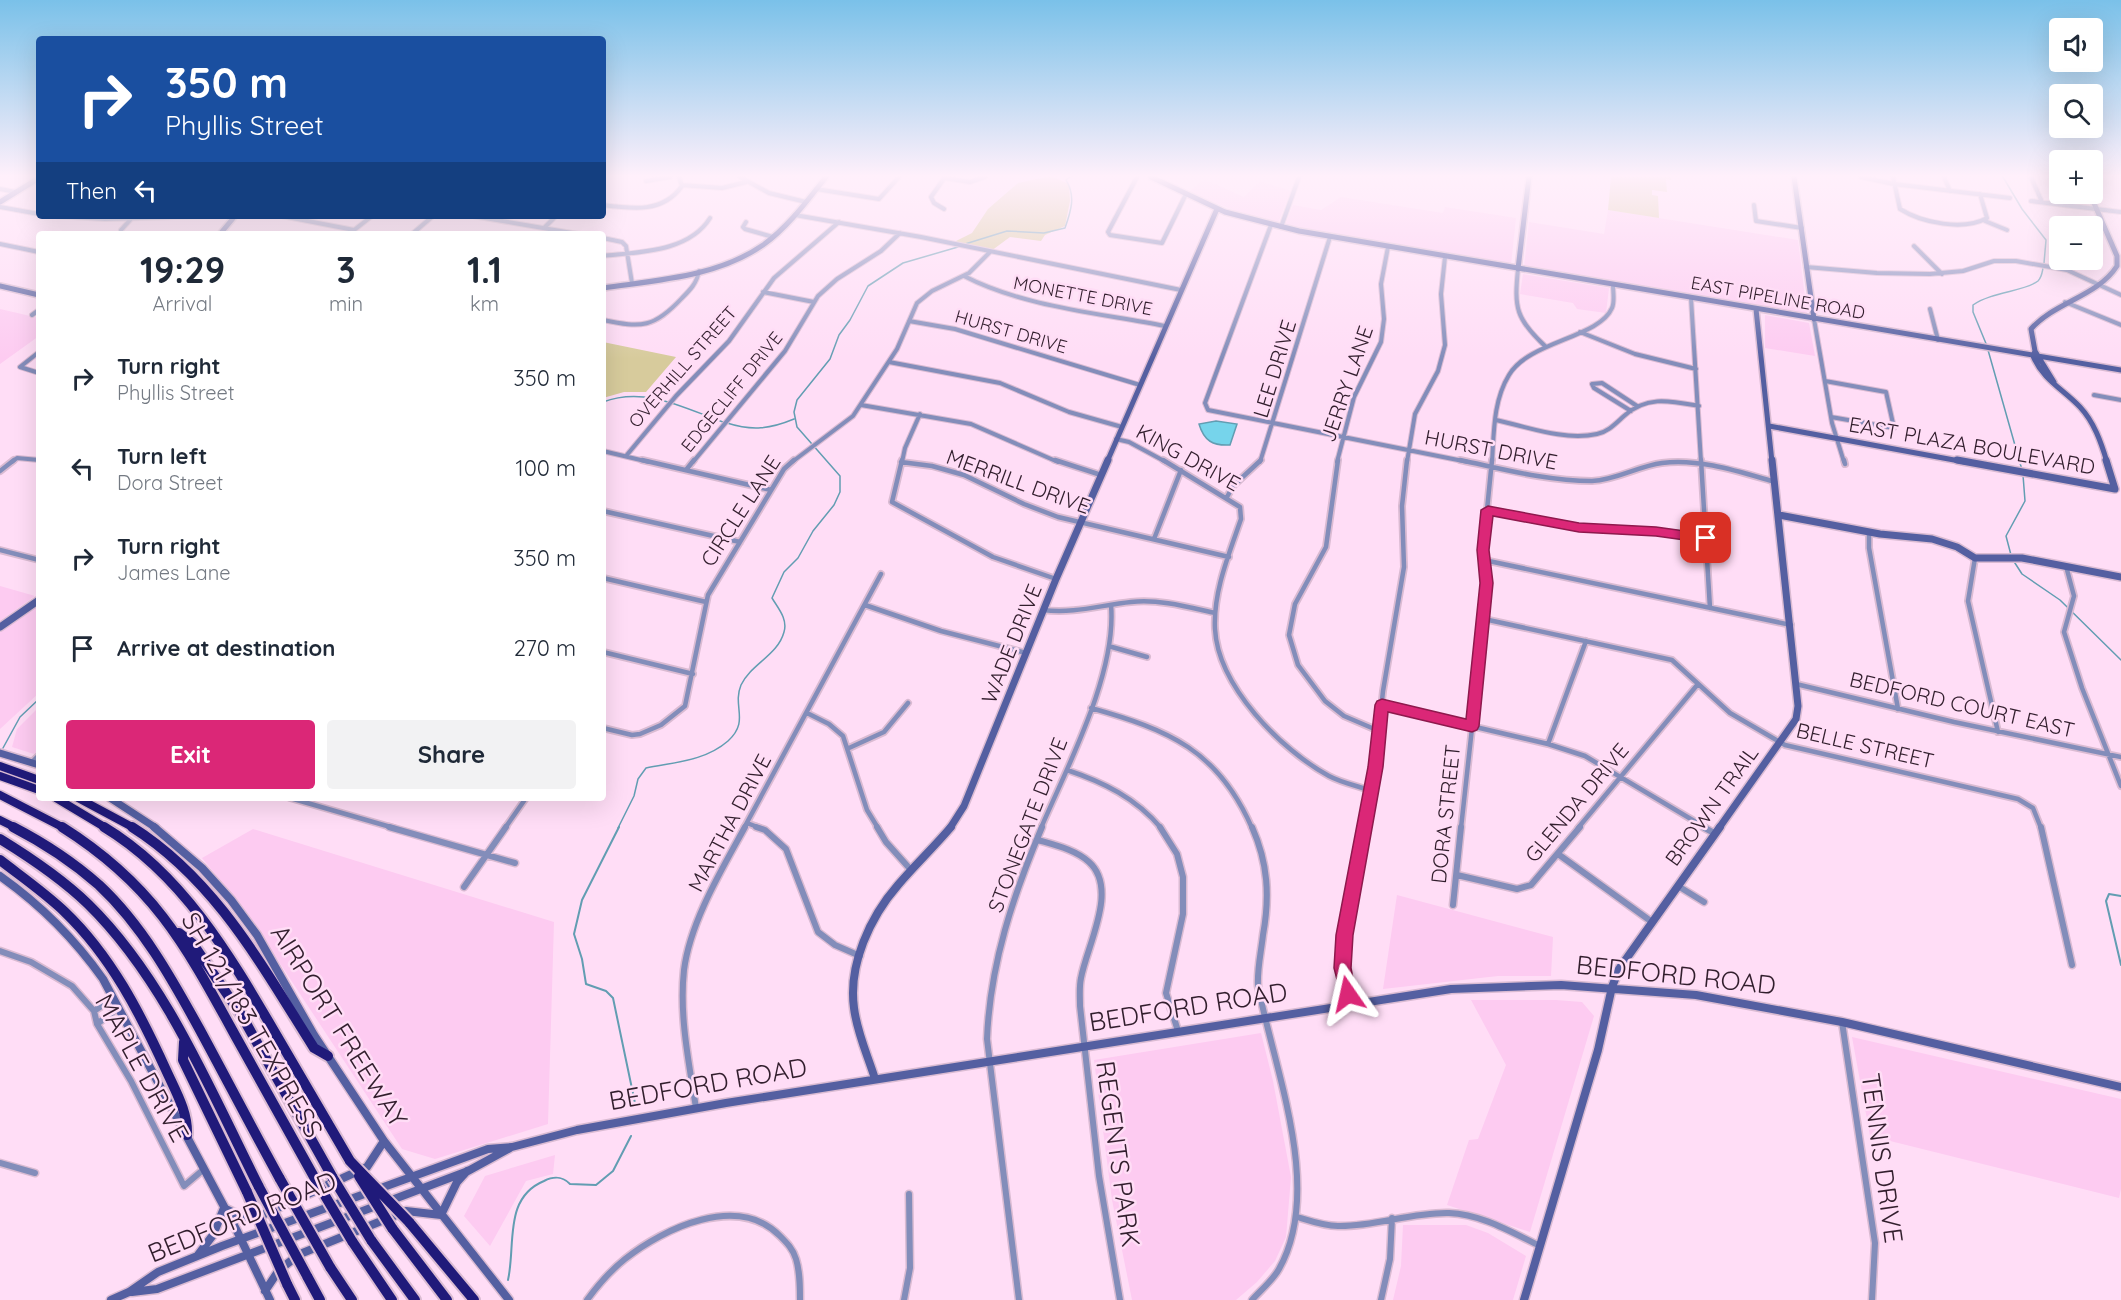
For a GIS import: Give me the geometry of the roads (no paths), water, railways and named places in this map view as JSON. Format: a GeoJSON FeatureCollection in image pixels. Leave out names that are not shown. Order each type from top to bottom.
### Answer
{"type":"FeatureCollection","features":[{"type":"Feature","properties":{"kind":"highway"},"geometry":{"type":"LineString","coordinates":[[0,766],[36,779]]}},
{"type":"Feature","properties":{"kind":"highway"},"geometry":{"type":"LineString","coordinates":[[0,776],[36,789]]}},
{"type":"Feature","properties":{"kind":"highway","name":"SH 121/183 TEXPRESS"},"geometry":{"type":"LineString","coordinates":[[0,795],[55,822],[98,852],[137,887],[172,928],[186,948],[318,1184],[352,1241],[392,1300]]}},
{"type":"Feature","properties":{"kind":"highway"},"geometry":{"type":"LineString","coordinates":[[61,801],[121,837],[149,859],[198,911],[234,962],[350,1161],[392,1228],[447,1300]]}},
{"type":"Feature","properties":{"kind":"highway"},"geometry":{"type":"LineString","coordinates":[[83,801],[142,833],[193,875],[230,918],[314,1048],[328,1056]]}},
{"type":"Feature","properties":{"kind":"highway","name":"SH 121/183 TEXPRESS"},"geometry":{"type":"LineString","coordinates":[[0,819],[69,859],[93,879],[143,934],[173,981],[280,1179],[330,1267],[352,1300]]}},
{"type":"Feature","properties":{"kind":"highway"},"geometry":{"type":"LineString","coordinates":[[0,839],[36,860],[96,910],[120,937],[140,966],[184,1042],[320,1300]]}},
{"type":"Feature","properties":{"kind":"highway"},"geometry":{"type":"LineString","coordinates":[[0,860],[64,911],[94,944],[135,1003],[188,1119],[187,1135]]}},
{"type":"Feature","properties":{"kind":"highway"},"geometry":{"type":"LineString","coordinates":[[172,928],[193,944],[243,1016],[333,1178],[371,1240],[415,1300]]}},
{"type":"Feature","properties":{"kind":"highway"},"geometry":{"type":"LineString","coordinates":[[184,1042],[183,1060],[247,1192],[294,1300]]}},
{"type":"Feature","properties":{"kind":"highway"},"geometry":{"type":"LineString","coordinates":[[350,1161],[409,1221],[474,1300]]}},
{"type":"Feature","properties":{"kind":"main road"},"geometry":{"type":"LineString","coordinates":[[606,288],[699,271],[747,254],[772,238]]}},
{"type":"Feature","properties":{"kind":"main road","name":"WADE DRIVE"},"geometry":{"type":"LineString","coordinates":[[875,1079],[852,999],[860,956],[882,906],[911,870],[945,834],[964,806],[1056,579],[1204,238]]}},
{"type":"Feature","properties":{"kind":"main road","name":"EAST PIPELINE ROAD"},"geometry":{"type":"LineString","coordinates":[[1334,238],[1993,350],[2034,353]]}},
{"type":"Feature","properties":{"kind":"main road"},"geometry":{"type":"LineString","coordinates":[[1518,269],[1522,238]]}},
{"type":"Feature","properties":{"kind":"main road"},"geometry":{"type":"LineString","coordinates":[[1803,238],[1814,319]]}},
{"type":"Feature","properties":{"kind":"main road"},"geometry":{"type":"LineString","coordinates":[[2056,386],[2044,379],[2034,353],[2031,329],[2035,323],[2065,302],[2113,273],[2118,263],[2108,238]]}},
{"type":"Feature","properties":{"kind":"main road"},"geometry":{"type":"LineString","coordinates":[[0,286],[36,294]]}},
{"type":"Feature","properties":{"kind":"main road","name":"BROWN TRAIL"},"geometry":{"type":"LineString","coordinates":[[1524,1300],[1598,1050],[1612,987],[1619,969],[1796,719],[1798,706],[1791,625],[1756,309]]}},
{"type":"Feature","properties":{"kind":"main road"},"geometry":{"type":"LineString","coordinates":[[2034,353],[2040,357],[2121,370]]}},
{"type":"Feature","properties":{"kind":"main road"},"geometry":{"type":"LineString","coordinates":[[2040,357],[2056,386]]}},
{"type":"Feature","properties":{"kind":"main road","name":"EAST PLAZA BOULEVARD"},"geometry":{"type":"LineString","coordinates":[[1769,426],[2115,489],[2092,425],[2083,410],[2056,386]]}},
{"type":"Feature","properties":{"kind":"main road"},"geometry":{"type":"LineString","coordinates":[[1975,558],[2009,557],[2121,577]]}},
{"type":"Feature","properties":{"kind":"main road"},"geometry":{"type":"LineString","coordinates":[[0,627],[36,602]]}},
{"type":"Feature","properties":{"kind":"main road"},"geometry":{"type":"LineString","coordinates":[[0,753],[35,764]]}},
{"type":"Feature","properties":{"kind":"main road","name":"AIRPORT FREEWAY"},"geometry":{"type":"LineString","coordinates":[[115,801],[156,828],[202,868],[231,900],[257,936],[328,1056],[384,1141],[509,1300]]}},
{"type":"Feature","properties":{"kind":"main road"},"geometry":{"type":"LineString","coordinates":[[0,876],[56,919],[83,949],[103,979],[187,1135],[267,1295]]}},
{"type":"Feature","properties":{"kind":"main road","name":"BEDFORD ROAD"},"geometry":{"type":"LineString","coordinates":[[111,1300],[129,1292],[158,1272],[196,1256],[488,1149],[512,1147],[577,1130],[696,1108],[1450,989],[1561,985],[1696,995],[1842,1022],[2121,1087]]}},
{"type":"Feature","properties":{"kind":"main road"},"geometry":{"type":"LineString","coordinates":[[224,1208],[243,1217],[260,1216],[367,1167],[384,1141]]}},
{"type":"Feature","properties":{"kind":"main road","name":"BEDFORD ROAD"},"geometry":{"type":"LineString","coordinates":[[129,1292],[157,1289],[468,1171],[512,1147]]}},
{"type":"Feature","properties":{"kind":"main road"},"geometry":{"type":"LineString","coordinates":[[267,1295],[279,1270],[300,1254],[406,1211],[441,1215],[457,1182],[468,1171]]}},
{"type":"Feature","properties":{"kind":"main road"},"geometry":{"type":"LineString","coordinates":[[196,1256],[213,1235],[224,1208]]}},
{"type":"Feature","properties":{"kind":"street"},"geometry":{"type":"LineString","coordinates":[[606,256],[692,238]]}},
{"type":"Feature","properties":{"kind":"street","name":"OVERHILL STREET"},"geometry":{"type":"LineString","coordinates":[[626,456],[669,403],[729,340],[763,292],[795,258],[820,238]]}},
{"type":"Feature","properties":{"kind":"street","name":"EDGECLIFF DRIVE"},"geometry":{"type":"LineString","coordinates":[[686,470],[724,422],[787,350],[814,302],[840,275],[887,247],[896,238]]}},
{"type":"Feature","properties":{"kind":"street"},"geometry":{"type":"LineString","coordinates":[[923,238],[1181,290]]}},
{"type":"Feature","properties":{"kind":"street"},"geometry":{"type":"LineString","coordinates":[[1127,238],[1162,243],[1165,238]]}},
{"type":"Feature","properties":{"kind":"street","name":"HURST DRIVE"},"geometry":{"type":"LineString","coordinates":[[1266,238],[1205,403],[1208,410],[1556,479],[1584,481],[1609,479],[1673,462],[1775,482]]}},
{"type":"Feature","properties":{"kind":"street","name":"LEE DRIVE"},"geometry":{"type":"LineString","coordinates":[[1227,497],[1229,490],[1259,464],[1274,424],[1330,238]]}},
{"type":"Feature","properties":{"kind":"street"},"geometry":{"type":"LineString","coordinates":[[606,239],[622,242],[628,252],[630,285]]}},
{"type":"Feature","properties":{"kind":"street"},"geometry":{"type":"LineString","coordinates":[[0,244],[36,251]]}},
{"type":"Feature","properties":{"kind":"street"},"geometry":{"type":"LineString","coordinates":[[1914,246],[1942,274]]}},
{"type":"Feature","properties":{"kind":"street","name":"JERRY LANE"},"geometry":{"type":"LineString","coordinates":[[1379,730],[1344,716],[1325,701],[1298,665],[1289,635],[1295,604],[1326,547],[1336,467],[1354,397],[1381,342],[1384,319],[1381,284],[1388,247]]}},
{"type":"Feature","properties":{"kind":"street","name":"CIRCLE LANE"},"geometry":{"type":"LineString","coordinates":[[606,729],[632,735],[661,726],[685,706],[706,602],[717,579],[771,490],[790,463],[848,421],[861,405],[890,362],[901,342],[914,307],[921,299],[974,270],[990,252]]}},
{"type":"Feature","properties":{"kind":"street"},"geometry":{"type":"LineString","coordinates":[[1351,1005],[1342,968],[1343,954],[1372,791],[1382,705],[1401,592],[1404,567],[1402,498],[1408,450],[1415,414],[1438,371],[1445,345],[1441,281],[1445,256]]}},
{"type":"Feature","properties":{"kind":"street"},"geometry":{"type":"LineString","coordinates":[[1806,267],[1886,274],[1942,274],[1963,271],[1998,261],[2037,264],[2067,270],[2121,295]]}},
{"type":"Feature","properties":{"kind":"street"},"geometry":{"type":"LineString","coordinates":[[1518,269],[1514,300],[1516,312],[1528,331],[1545,346]]}},
{"type":"Feature","properties":{"kind":"street"},"geometry":{"type":"LineString","coordinates":[[606,321],[639,327],[658,322],[690,289],[697,280],[699,271]]}},
{"type":"Feature","properties":{"kind":"street","name":"MONETTE DRIVE"},"geometry":{"type":"LineString","coordinates":[[964,276],[989,289],[1015,297],[1165,326]]}},
{"type":"Feature","properties":{"kind":"street","name":"DORA STREET"},"geometry":{"type":"LineString","coordinates":[[1453,905],[1484,619],[1486,583],[1484,560],[1496,420],[1500,399],[1509,374],[1527,356],[1545,346],[1581,333],[1607,317],[1612,307],[1613,285]]}},
{"type":"Feature","properties":{"kind":"street"},"geometry":{"type":"LineString","coordinates":[[763,292],[814,302]]}},
{"type":"Feature","properties":{"kind":"street"},"geometry":{"type":"LineString","coordinates":[[1691,298],[1710,608]]}},
{"type":"Feature","properties":{"kind":"street"},"geometry":{"type":"LineString","coordinates":[[2065,302],[2121,325]]}},
{"type":"Feature","properties":{"kind":"street"},"geometry":{"type":"LineString","coordinates":[[1930,309],[1938,340]]}},
{"type":"Feature","properties":{"kind":"street"},"geometry":{"type":"LineString","coordinates":[[32,315],[36,312]]}},
{"type":"Feature","properties":{"kind":"street"},"geometry":{"type":"LineString","coordinates":[[1814,319],[1831,417],[1845,464]]}},
{"type":"Feature","properties":{"kind":"street","name":"HURST DRIVE"},"geometry":{"type":"LineString","coordinates":[[909,321],[956,329],[1140,385]]}},
{"type":"Feature","properties":{"kind":"street"},"geometry":{"type":"LineString","coordinates":[[1581,333],[1626,351],[1696,369]]}},
{"type":"Feature","properties":{"kind":"street"},"geometry":{"type":"LineString","coordinates":[[36,355],[20,368],[36,372]]}},
{"type":"Feature","properties":{"kind":"street","name":"KING DRIVE"},"geometry":{"type":"LineString","coordinates":[[890,362],[1000,383],[1069,412],[1122,427]]}},
{"type":"Feature","properties":{"kind":"street"},"geometry":{"type":"LineString","coordinates":[[1825,381],[1886,392],[1894,428],[1831,417]]}},
{"type":"Feature","properties":{"kind":"street"},"geometry":{"type":"LineString","coordinates":[[1631,411],[1595,389],[1592,384],[1602,383],[1637,406]]}},
{"type":"Feature","properties":{"kind":"street"},"geometry":{"type":"LineString","coordinates":[[2094,395],[2121,400]]}},
{"type":"Feature","properties":{"kind":"street"},"geometry":{"type":"LineString","coordinates":[[1496,420],[1570,434],[1590,435],[1612,427],[1637,406],[1652,401],[1699,406]]}},
{"type":"Feature","properties":{"kind":"street"},"geometry":{"type":"LineString","coordinates":[[861,405],[978,426],[1059,462],[1101,475]]}},
{"type":"Feature","properties":{"kind":"street"},"geometry":{"type":"LineString","coordinates":[[920,414],[901,462],[893,503],[934,523],[993,557],[1056,579]]}},
{"type":"Feature","properties":{"kind":"street","name":"KING DRIVE"},"geometry":{"type":"LineString","coordinates":[[1116,439],[1140,446],[1239,505],[1242,510],[1241,519],[1215,613],[1215,632],[1224,663],[1237,688],[1255,713],[1294,750],[1317,768],[1372,791]]}},
{"type":"Feature","properties":{"kind":"street"},"geometry":{"type":"LineString","coordinates":[[606,452],[771,490]]}},
{"type":"Feature","properties":{"kind":"street"},"geometry":{"type":"LineString","coordinates":[[0,471],[16,458],[36,460]]}},
{"type":"Feature","properties":{"kind":"street","name":"MERRILL DRIVE"},"geometry":{"type":"LineString","coordinates":[[901,462],[932,466],[964,475],[1024,504],[1080,523],[1229,557]]}},
{"type":"Feature","properties":{"kind":"street"},"geometry":{"type":"LineString","coordinates":[[1154,539],[1181,470]]}},
{"type":"Feature","properties":{"kind":"street"},"geometry":{"type":"LineString","coordinates":[[1488,510],[1579,527],[1662,532],[1706,538]]}},
{"type":"Feature","properties":{"kind":"street"},"geometry":{"type":"LineString","coordinates":[[606,512],[740,542]]}},
{"type":"Feature","properties":{"kind":"street"},"geometry":{"type":"LineString","coordinates":[[1779,515],[1869,532],[1932,539],[1957,547],[1975,558],[1968,601],[1998,732]]}},
{"type":"Feature","properties":{"kind":"street"},"geometry":{"type":"LineString","coordinates":[[1869,532],[1869,548],[1898,709]]}},
{"type":"Feature","properties":{"kind":"street"},"geometry":{"type":"LineString","coordinates":[[0,550],[36,559]]}},
{"type":"Feature","properties":{"kind":"street"},"geometry":{"type":"LineString","coordinates":[[1484,560],[1791,625]]}},
{"type":"Feature","properties":{"kind":"street"},"geometry":{"type":"LineString","coordinates":[[2066,566],[2074,596],[2064,632],[2069,654],[2121,786]]}},
{"type":"Feature","properties":{"kind":"street","name":"MARTHA DRIVE"},"geometry":{"type":"LineString","coordinates":[[696,1108],[684,1032],[683,992],[686,956],[706,902],[881,574]]}},
{"type":"Feature","properties":{"kind":"street"},"geometry":{"type":"LineString","coordinates":[[606,579],[706,602]]}},
{"type":"Feature","properties":{"kind":"street"},"geometry":{"type":"LineString","coordinates":[[1044,610],[1065,614],[1143,601],[1215,613]]}},
{"type":"Feature","properties":{"kind":"street"},"geometry":{"type":"LineString","coordinates":[[865,605],[941,632],[1026,653]]}},
{"type":"Feature","properties":{"kind":"street","name":"STONEGATE DRIVE"},"geometry":{"type":"LineString","coordinates":[[1019,1300],[990,1061],[986,1020],[989,993],[1009,915],[1091,708],[1112,647],[1114,626],[1111,605]]}},
{"type":"Feature","properties":{"kind":"street","name":"BELLE STREET"},"geometry":{"type":"LineString","coordinates":[[1484,619],[1672,660],[1678,663],[1730,713],[1790,747],[2018,799],[2031,805],[2039,819],[2072,965]]}},
{"type":"Feature","properties":{"kind":"street"},"geometry":{"type":"LineString","coordinates":[[1548,744],[1586,641]]}},
{"type":"Feature","properties":{"kind":"street"},"geometry":{"type":"LineString","coordinates":[[1112,647],[1148,657]]}},
{"type":"Feature","properties":{"kind":"street"},"geometry":{"type":"LineString","coordinates":[[606,653],[693,674]]}},
{"type":"Feature","properties":{"kind":"street","name":"GLENDA DRIVE"},"geometry":{"type":"LineString","coordinates":[[1457,875],[1510,888],[1525,888],[1531,885],[1698,684]]}},
{"type":"Feature","properties":{"kind":"street","name":"BEDFORD COURT EAST"},"geometry":{"type":"LineString","coordinates":[[1796,684],[1998,732],[2121,757]]}},
{"type":"Feature","properties":{"kind":"street"},"geometry":{"type":"LineString","coordinates":[[849,748],[881,735],[891,728],[908,702]]}},
{"type":"Feature","properties":{"kind":"street"},"geometry":{"type":"LineString","coordinates":[[1382,705],[1548,744],[1585,756],[1714,833]]}},
{"type":"Feature","properties":{"kind":"street"},"geometry":{"type":"LineString","coordinates":[[1091,708],[1164,732],[1197,752],[1241,805],[1255,829],[1263,852],[1267,876],[1257,972],[1259,998],[1292,1144],[1298,1198],[1297,1217],[1290,1251],[1282,1266],[1252,1300]]}},
{"type":"Feature","properties":{"kind":"street"},"geometry":{"type":"LineString","coordinates":[[807,713],[841,732],[849,748],[867,810],[886,842],[911,870]]}},
{"type":"Feature","properties":{"kind":"street"},"geometry":{"type":"LineString","coordinates":[[1067,770],[1108,785],[1140,805],[1164,831],[1176,854],[1182,876],[1184,900],[1167,1002],[1178,1031]]}},
{"type":"Feature","properties":{"kind":"street"},"geometry":{"type":"LineString","coordinates":[[300,801],[515,863]]}},
{"type":"Feature","properties":{"kind":"street"},"geometry":{"type":"LineString","coordinates":[[464,887],[524,801]]}},
{"type":"Feature","properties":{"kind":"street"},"geometry":{"type":"LineString","coordinates":[[747,823],[765,830],[786,849],[818,932],[835,945],[860,956]]}},
{"type":"Feature","properties":{"kind":"street","name":"REGENTS PARK"},"geometry":{"type":"LineString","coordinates":[[1038,840],[1080,854],[1093,863],[1104,882],[1101,905],[1081,979],[1080,1006],[1099,1176],[1120,1300]]}},
{"type":"Feature","properties":{"kind":"street"},"geometry":{"type":"LineString","coordinates":[[1558,854],[1652,922]]}},
{"type":"Feature","properties":{"kind":"street"},"geometry":{"type":"LineString","coordinates":[[1677,885],[1704,902]]}},
{"type":"Feature","properties":{"kind":"street","name":"MAPLE DRIVE"},"geometry":{"type":"LineString","coordinates":[[1,953],[31,962],[72,986],[94,1011],[97,1024],[131,1082],[184,1186],[204,1169]]}},
{"type":"Feature","properties":{"kind":"street"},"geometry":{"type":"LineString","coordinates":[[94,1011],[112,998]]}},
{"type":"Feature","properties":{"kind":"street"},"geometry":{"type":"LineString","coordinates":[[97,1024],[118,1008]]}},
{"type":"Feature","properties":{"kind":"street","name":"TENNIS DRIVE"},"geometry":{"type":"LineString","coordinates":[[1842,1022],[1873,1221],[1876,1264],[1872,1300]]}},
{"type":"Feature","properties":{"kind":"street"},"geometry":{"type":"LineString","coordinates":[[0,1163],[35,1173]]}},
{"type":"Feature","properties":{"kind":"street"},"geometry":{"type":"LineString","coordinates":[[904,1300],[910,1249],[909,1194]]}},
{"type":"Feature","properties":{"kind":"street"},"geometry":{"type":"LineString","coordinates":[[1297,1217],[1338,1226],[1438,1213],[1463,1215],[1509,1229],[1541,1247]]}},
{"type":"Feature","properties":{"kind":"street"},"geometry":{"type":"LineString","coordinates":[[587,1300],[608,1273],[649,1243],[675,1228],[730,1216],[741,1216],[760,1221],[778,1232],[790,1246],[799,1274],[800,1300]]}},
{"type":"Feature","properties":{"kind":"street"},"geometry":{"type":"LineString","coordinates":[[1381,1300],[1390,1259],[1392,1218]]}},
{"type":"Feature","properties":{"kind":"water"},"geometry":{"type":"Polygon","coordinates":[[[1216,421],[1237,424],[1230,445],[1219,445],[1204,435],[1199,424],[1216,421]]]}},
{"type":"Feature","properties":{"kind":"waterway"},"geometry":{"type":"LineString","coordinates":[[965,244],[985,238]]}},
{"type":"Feature","properties":{"kind":"waterway"},"geometry":{"type":"LineString","coordinates":[[2044,238],[2046,240],[2044,263]]}},
{"type":"Feature","properties":{"kind":"waterway"},"geometry":{"type":"LineString","coordinates":[[618,828],[634,796],[638,779],[646,768],[700,757],[719,748],[735,734],[739,720],[738,700],[741,685],[751,671],[781,640],[785,623],[772,598],[784,572],[798,558],[813,531],[834,505],[840,492],[840,476],[797,427],[794,412],[797,400],[830,359],[839,335],[850,320],[868,286],[903,263],[958,247]]}},
{"type":"Feature","properties":{"kind":"waterway"},"geometry":{"type":"LineString","coordinates":[[1987,346],[1973,312],[1973,305],[1989,297],[2038,281],[2043,268]]}},
{"type":"Feature","properties":{"kind":"waterway"},"geometry":{"type":"LineString","coordinates":[[1988,350],[2022,470]]}},
{"type":"Feature","properties":{"kind":"waterway"},"geometry":{"type":"LineString","coordinates":[[606,401],[634,396],[649,398],[679,405],[723,422]]}},
{"type":"Feature","properties":{"kind":"waterway"},"geometry":{"type":"LineString","coordinates":[[727,423],[761,428],[794,419]]}},
{"type":"Feature","properties":{"kind":"waterway"},"geometry":{"type":"LineString","coordinates":[[2011,555],[2006,536],[2025,501],[2023,475]]}},
{"type":"Feature","properties":{"kind":"waterway"},"geometry":{"type":"LineString","coordinates":[[2013,560],[2022,574],[2060,600],[2121,660]]}},
{"type":"Feature","properties":{"kind":"waterway"},"geometry":{"type":"LineString","coordinates":[[3,748],[20,717],[36,702]]}},
{"type":"Feature","properties":{"kind":"waterway"},"geometry":{"type":"LineString","coordinates":[[619,827],[582,900],[574,934],[582,959],[586,984],[606,991],[613,998],[635,1103]]}},
{"type":"Feature","properties":{"kind":"waterway"},"geometry":{"type":"LineString","coordinates":[[2121,896],[2109,894],[2106,901],[2121,965]]}},
{"type":"Feature","properties":{"kind":"waterway"},"geometry":{"type":"LineString","coordinates":[[508,1280],[514,1224],[522,1199],[531,1189],[551,1178],[561,1178],[570,1184],[596,1185],[613,1171],[631,1136]]}}]}
